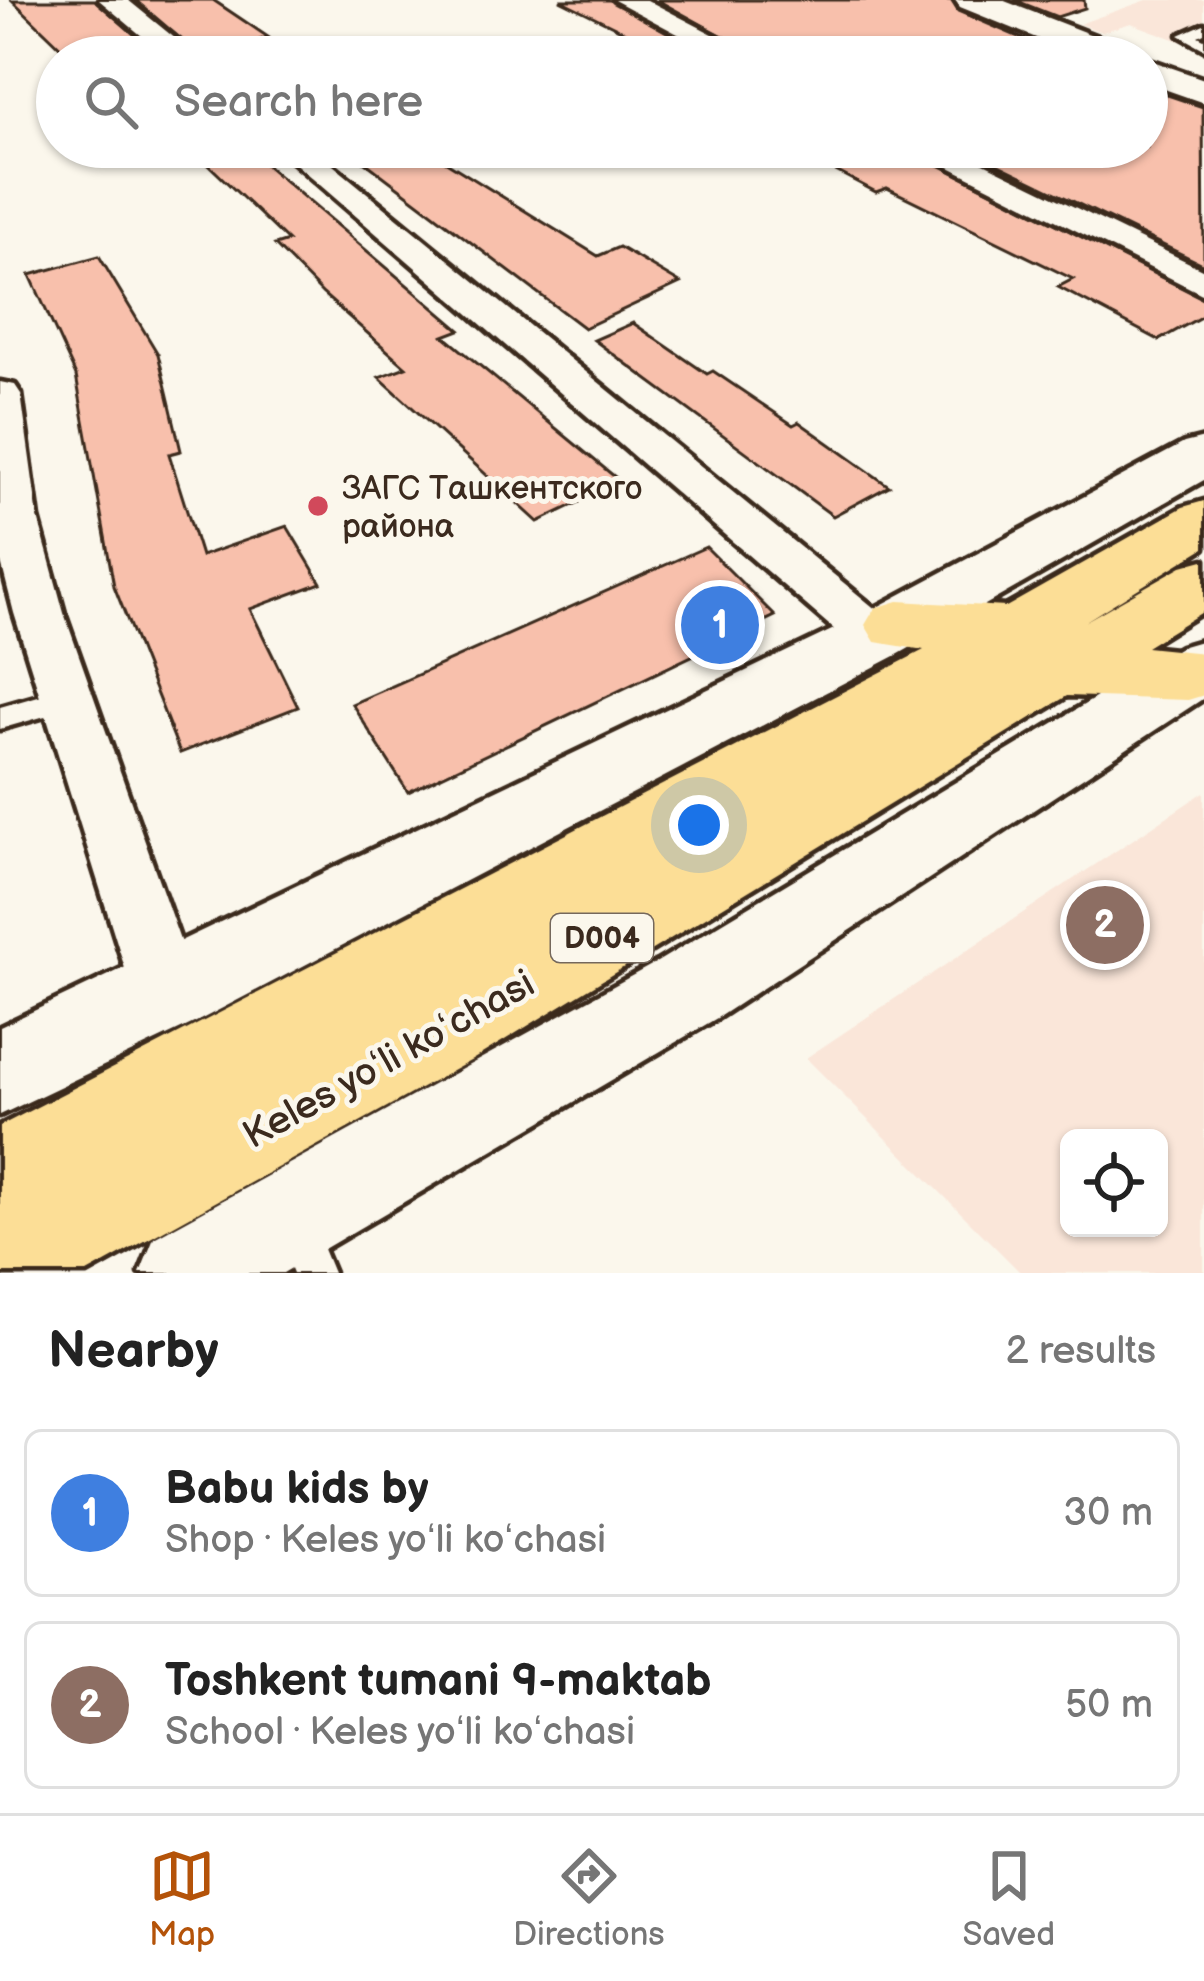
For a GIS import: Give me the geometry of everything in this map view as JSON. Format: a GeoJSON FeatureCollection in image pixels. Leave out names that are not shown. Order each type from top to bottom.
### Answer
{"type":"FeatureCollection","features":[{"type":"Feature","properties":{"kind":"main road","name":"Keles yoʻli koʻchasi"},"geometry":{"type":"LineString","coordinates":[[0,1267],[442,1031],[1039,651],[1204,521]]}},
{"type":"Feature","properties":{"kind":"main road","name":"Keles yoʻli koʻchasi"},"geometry":{"type":"LineString","coordinates":[[0,1176],[1039,651],[1204,582]]}},
{"type":"Feature","properties":{"kind":"main road"},"geometry":{"type":"LineString","coordinates":[[887,631],[1196,670]]}},
{"type":"Feature","properties":{"kind":"street"},"geometry":{"type":"LineString","coordinates":[[112,0],[157,36]]}},
{"type":"Feature","properties":{"kind":"street"},"geometry":{"type":"LineString","coordinates":[[627,0],[700,36]]}},
{"type":"Feature","properties":{"kind":"street"},"geometry":{"type":"LineString","coordinates":[[972,0],[1062,36]]}},
{"type":"Feature","properties":{"kind":"street"},"geometry":{"type":"LineString","coordinates":[[1168,78],[1204,92]]}},
{"type":"Feature","properties":{"kind":"street"},"geometry":{"type":"LineString","coordinates":[[318,168],[887,631]]}},
{"type":"Feature","properties":{"kind":"street"},"geometry":{"type":"LineString","coordinates":[[969,168],[1204,284]]}},
{"type":"Feature","properties":{"kind":"street"},"geometry":{"type":"LineString","coordinates":[[0,394],[22,552],[63,700],[136,892],[166,994]]}},
{"type":"Feature","properties":{"kind":"street"},"geometry":{"type":"LineString","coordinates":[[0,1072],[166,994],[887,631],[1204,456]]}},
{"type":"Feature","properties":{"kind":"street"},"geometry":{"type":"LineString","coordinates":[[189,1273],[301,1245],[687,990],[1196,670]]}},
{"type":"Feature","properties":{"kind":"lane"},"geometry":{"type":"LineString","coordinates":[[1204,28],[1186,35],[1204,45]]}},
{"type":"Feature","properties":{"kind":"lane"},"geometry":{"type":"LineString","coordinates":[[0,718],[63,700]]}},
{"type":"Feature","properties":{"kind":"shaded area"},"geometry":{"type":"Polygon","coordinates":[[[1147,0],[1204,0],[1204,50],[1131,23],[1102,32],[1079,24],[1147,0]]]}},
{"type":"Feature","properties":{"kind":"shaded area"},"geometry":{"type":"Polygon","coordinates":[[[1204,792],[1204,1273],[1021,1273],[806,1058],[1204,792]]]}},
{"type":"Feature","properties":{"kind":"building"},"geometry":{"type":"Polygon","coordinates":[[[12,0],[95,0],[136,36],[49,36],[12,0]]]}},
{"type":"Feature","properties":{"kind":"building"},"geometry":{"type":"Polygon","coordinates":[[[135,0],[213,0],[267,36],[177,36],[135,0]]]}},
{"type":"Feature","properties":{"kind":"building"},"geometry":{"type":"Polygon","coordinates":[[[560,0],[610,0],[674,36],[633,36],[560,0]]]}},
{"type":"Feature","properties":{"kind":"building"},"geometry":{"type":"Polygon","coordinates":[[[657,0],[951,0],[958,11],[1016,36],[723,36],[657,0]]]}},
{"type":"Feature","properties":{"kind":"building"},"geometry":{"type":"Polygon","coordinates":[[[1014,0],[1084,0],[1085,8],[1057,17],[1014,0]]]}},
{"type":"Feature","properties":{"kind":"building"},"geometry":{"type":"Polygon","coordinates":[[[1168,95],[1203,107],[1204,265],[1005,168],[1168,168],[1168,95]]]}},
{"type":"Feature","properties":{"kind":"building"},"geometry":{"type":"Polygon","coordinates":[[[212,168],[270,168],[460,330],[444,336],[621,482],[538,522],[379,377],[406,367],[275,245],[288,241],[212,168]]]}},
{"type":"Feature","properties":{"kind":"building"},"geometry":{"type":"Polygon","coordinates":[[[373,168],[456,168],[598,256],[619,247],[680,283],[584,328],[373,168]]]}},
{"type":"Feature","properties":{"kind":"building"},"geometry":{"type":"Polygon","coordinates":[[[830,168],[945,168],[1204,299],[1204,315],[1159,340],[1058,287],[1073,279],[887,188],[876,192],[830,168]]]}},
{"type":"Feature","properties":{"kind":"building"},"geometry":{"type":"Polygon","coordinates":[[[99,256],[158,354],[181,451],[169,454],[201,556],[287,526],[321,583],[250,609],[298,707],[180,753],[114,586],[76,376],[30,275],[99,256]]]}},
{"type":"Feature","properties":{"kind":"building"},"geometry":{"type":"Polygon","coordinates":[[[633,323],[707,374],[713,371],[793,425],[799,422],[889,486],[833,516],[594,340],[633,323]]]}},
{"type":"Feature","properties":{"kind":"building"},"geometry":{"type":"Polygon","coordinates":[[[706,547],[775,616],[408,792],[352,704],[706,547]]]}},
{"type":"Feature","properties":{"kind":"place","name":"ЗАГС Ташкентского района"},"geometry":{"type":"Point","coordinates":[318,506]}},
{"type":"Feature","properties":{"kind":"place","name":"Babu kids by"},"geometry":{"type":"Point","coordinates":[720,625]}},
{"type":"Feature","properties":{"kind":"place","name":"Toshkent tumani 9-maktab"},"geometry":{"type":"Point","coordinates":[1105,925]}}]}
